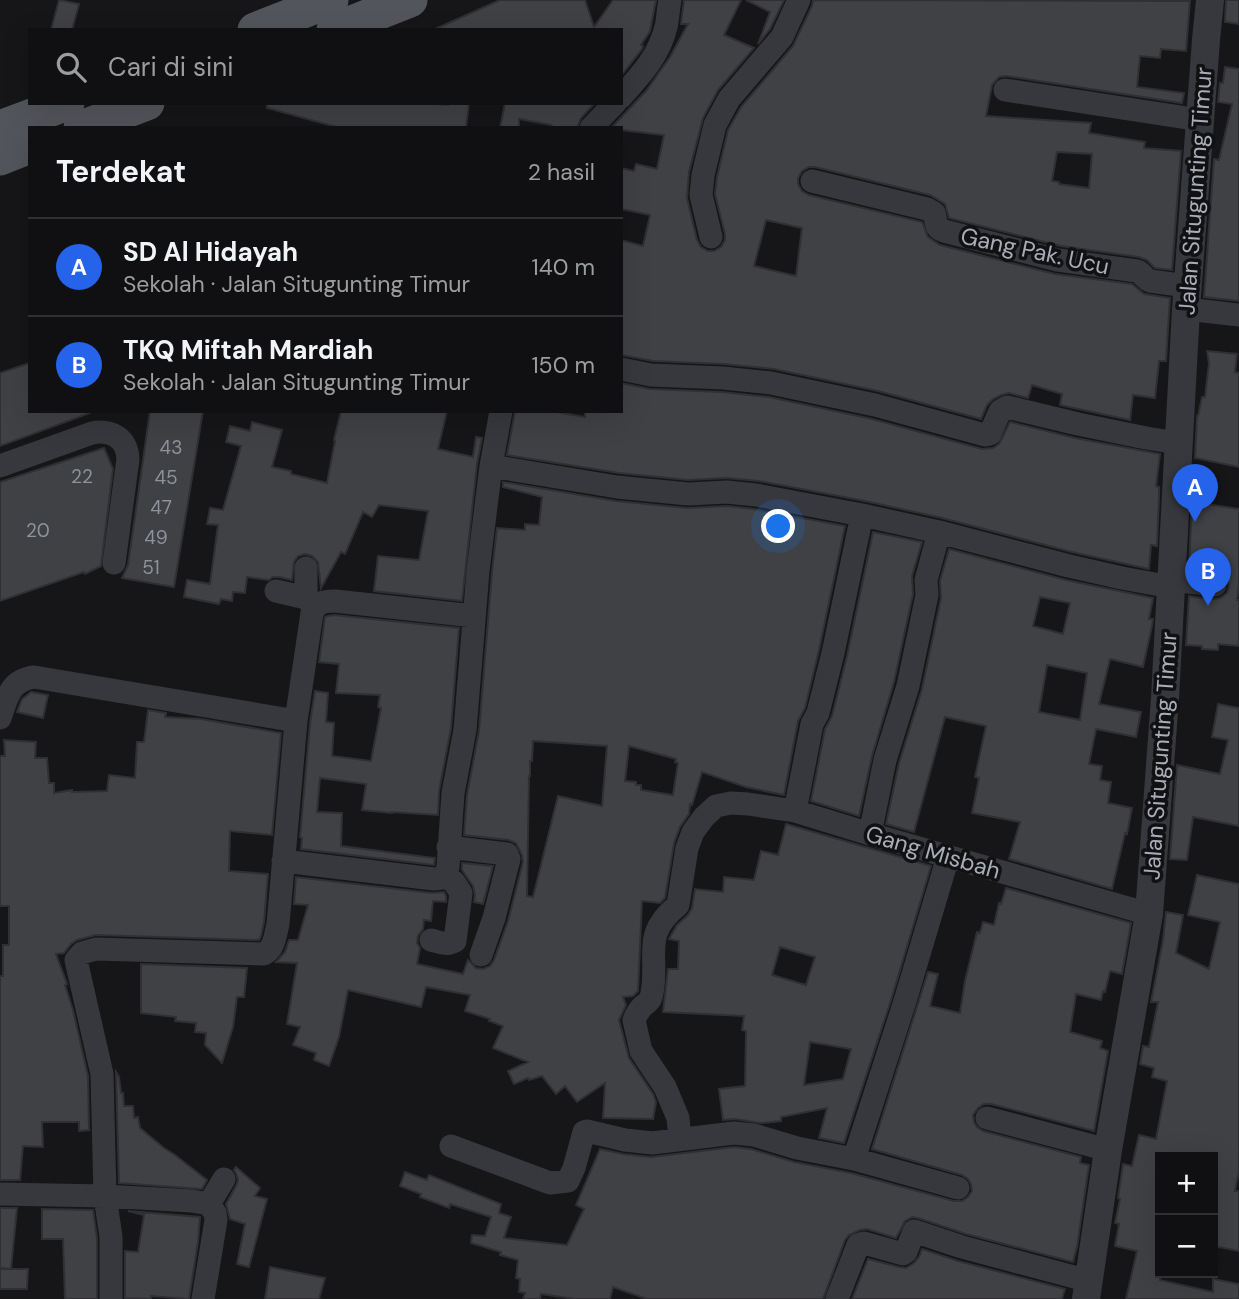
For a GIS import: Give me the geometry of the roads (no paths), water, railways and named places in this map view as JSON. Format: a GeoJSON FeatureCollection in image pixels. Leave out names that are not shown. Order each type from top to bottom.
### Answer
{"type":"FeatureCollection","features":[{"type":"Feature","properties":{"kind":"main road"},"geometry":{"type":"LineString","coordinates":[[260,28],[331,0]]}},
{"type":"Feature","properties":{"kind":"main road"},"geometry":{"type":"LineString","coordinates":[[339,28],[410,0]]}},
{"type":"Feature","properties":{"kind":"main road"},"geometry":{"type":"LineString","coordinates":[[0,128],[62,105]]}},
{"type":"Feature","properties":{"kind":"main road"},"geometry":{"type":"LineString","coordinates":[[86,126],[142,105]]}},
{"type":"Feature","properties":{"kind":"main road"},"geometry":{"type":"LineString","coordinates":[[0,158],[28,147]]}},
{"type":"Feature","properties":{"kind":"street"},"geometry":{"type":"LineString","coordinates":[[623,95],[655,54],[666,29],[670,0]]}},
{"type":"Feature","properties":{"kind":"street"},"geometry":{"type":"LineString","coordinates":[[711,237],[701,195],[715,125],[729,99],[782,37],[799,0]]}},
{"type":"Feature","properties":{"kind":"street","name":"Jalan Situgunting Timur"},"geometry":{"type":"LineString","coordinates":[[1087,1290],[1149,914],[1165,698],[1187,297],[1210,0]]}},
{"type":"Feature","properties":{"kind":"street"},"geometry":{"type":"LineString","coordinates":[[1004,90],[1200,120]]}},
{"type":"Feature","properties":{"kind":"street"},"geometry":{"type":"LineString","coordinates":[[593,126],[613,105]]}},
{"type":"Feature","properties":{"kind":"street","name":"Gang Pak. Ucu"},"geometry":{"type":"LineString","coordinates":[[812,181],[927,209],[934,213],[935,226],[944,232],[1058,260],[1137,271],[1150,281],[1187,297],[1239,315]]}},
{"type":"Feature","properties":{"kind":"street"},"geometry":{"type":"LineString","coordinates":[[623,369],[651,375],[771,383],[875,405],[985,435],[990,434],[1000,411],[1007,407],[1077,424],[1178,443]]}},
{"type":"Feature","properties":{"kind":"street"},"geometry":{"type":"LineString","coordinates":[[445,876],[453,793],[465,730],[474,616],[500,413]]}},
{"type":"Feature","properties":{"kind":"street"},"geometry":{"type":"LineString","coordinates":[[0,466],[92,433],[107,432],[121,440],[128,459],[114,563]]}},
{"type":"Feature","properties":{"kind":"street"},"geometry":{"type":"LineString","coordinates":[[491,467],[617,487],[688,494],[727,492],[756,495],[939,532],[1122,578],[1214,585]]}},
{"type":"Feature","properties":{"kind":"street"},"geometry":{"type":"LineString","coordinates":[[795,811],[812,723],[818,713],[833,653],[862,515]]}},
{"type":"Feature","properties":{"kind":"street"},"geometry":{"type":"LineString","coordinates":[[870,834],[885,760],[908,686],[927,595],[926,580],[939,532]]}},
{"type":"Feature","properties":{"kind":"street"},"geometry":{"type":"LineString","coordinates":[[111,1299],[111,1237],[105,1196],[102,1074],[76,960],[82,953],[96,949],[264,954],[272,946],[278,924],[296,721],[312,613],[306,568]]}},
{"type":"Feature","properties":{"kind":"street"},"geometry":{"type":"LineString","coordinates":[[276,592],[310,602],[335,601],[474,616]]}},
{"type":"Feature","properties":{"kind":"street"},"geometry":{"type":"LineString","coordinates":[[0,718],[9,692],[19,681],[34,677],[296,721]]}},
{"type":"Feature","properties":{"kind":"street","name":"Gang Misbah"},"geometry":{"type":"LineString","coordinates":[[680,1139],[678,1118],[665,1087],[641,1051],[634,1020],[642,1007],[649,1003],[652,994],[654,944],[658,926],[678,905],[687,848],[693,832],[716,806],[748,804],[795,811],[1149,914]]}},
{"type":"Feature","properties":{"kind":"street"},"geometry":{"type":"LineString","coordinates":[[449,847],[507,854],[509,859],[494,918],[481,955]]}},
{"type":"Feature","properties":{"kind":"street"},"geometry":{"type":"LineString","coordinates":[[854,1159],[948,857]]}},
{"type":"Feature","properties":{"kind":"street"},"geometry":{"type":"LineString","coordinates":[[284,861],[408,877],[434,879],[445,876]]}},
{"type":"Feature","properties":{"kind":"street"},"geometry":{"type":"LineString","coordinates":[[431,940],[446,944],[454,941],[461,893],[454,882],[445,876]]}},
{"type":"Feature","properties":{"kind":"street"},"geometry":{"type":"LineString","coordinates":[[987,1118],[1108,1150]]}},
{"type":"Feature","properties":{"kind":"street"},"geometry":{"type":"LineString","coordinates":[[451,1146],[550,1183],[561,1183],[568,1181],[584,1132],[587,1131],[652,1143],[734,1133],[754,1135],[797,1148],[854,1159],[958,1188]]}},
{"type":"Feature","properties":{"kind":"street"},"geometry":{"type":"LineString","coordinates":[[209,1204],[224,1179]]}},
{"type":"Feature","properties":{"kind":"street"},"geometry":{"type":"LineString","coordinates":[[0,1194],[105,1196],[209,1204],[216,1220],[203,1299]]}},
{"type":"Feature","properties":{"kind":"street"},"geometry":{"type":"LineString","coordinates":[[837,1299],[860,1243],[903,1254],[914,1231],[980,1251],[1087,1290]]}},
{"type":"Feature","properties":{"kind":"place","name":"SD Al Hidayah"},"geometry":{"type":"Point","coordinates":[1195,522]}},
{"type":"Feature","properties":{"kind":"place","name":"TKQ Miftah Mardiah"},"geometry":{"type":"Point","coordinates":[1208,606]}}]}
